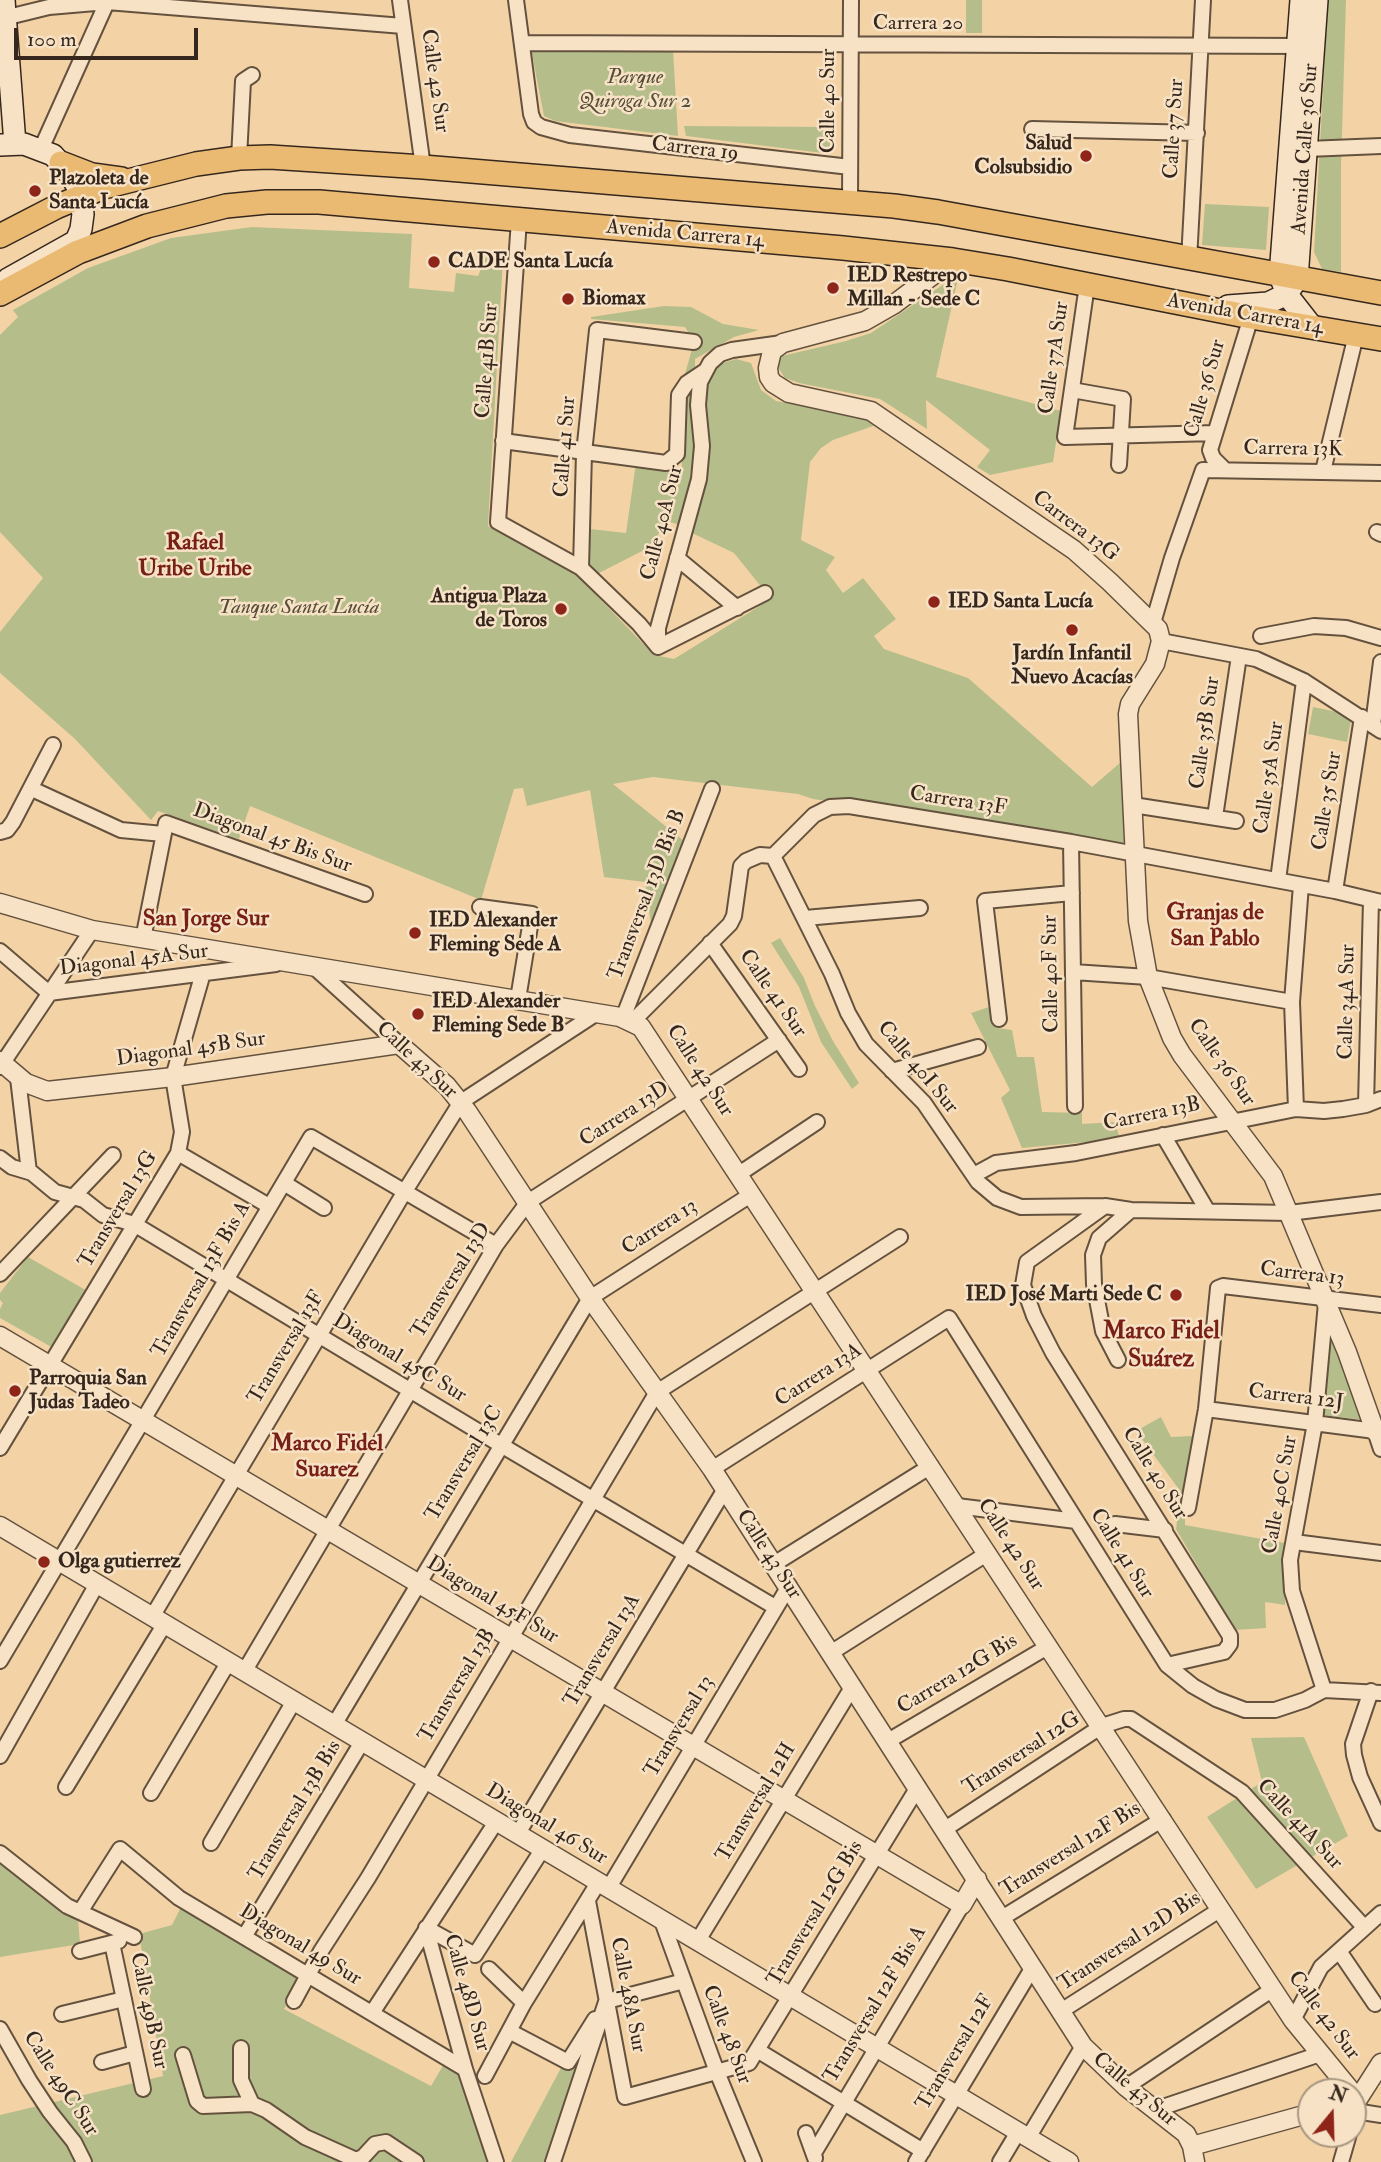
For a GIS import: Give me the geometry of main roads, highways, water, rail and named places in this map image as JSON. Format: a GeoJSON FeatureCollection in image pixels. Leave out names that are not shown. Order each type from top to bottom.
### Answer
{"type":"FeatureCollection","features":[{"type":"Feature","properties":{"kind":"main road","name":"Avenida Calle 36 Sur"},"geometry":{"type":"LineString","coordinates":[[1288,283],[1307,149],[1306,46],[1301,0]]}},
{"type":"Feature","properties":{"kind":"main road","name":"Avenida Calle 36 Sur"},"geometry":{"type":"LineString","coordinates":[[1288,283],[1306,46],[1317,0]]}},
{"type":"Feature","properties":{"kind":"main road"},"geometry":{"type":"LineString","coordinates":[[3,12],[7,144],[41,149],[53,155],[70,174],[80,196]]}},
{"type":"Feature","properties":{"kind":"main road"},"geometry":{"type":"LineString","coordinates":[[0,236],[80,196],[131,179],[196,164],[239,158],[270,158],[423,167],[850,201],[938,212],[1189,260],[1288,283],[1381,293]]}},
{"type":"Feature","properties":{"kind":"main road"},"geometry":{"type":"LineString","coordinates":[[61,163],[92,175],[131,179]]}},
{"type":"Feature","properties":{"kind":"main road","name":"Avenida Carrera 14"},"geometry":{"type":"LineString","coordinates":[[4,284],[76,241],[83,222],[80,196]]}},
{"type":"Feature","properties":{"kind":"main road","name":"Avenida Carrera 14"},"geometry":{"type":"LineString","coordinates":[[4,284],[123,234],[194,212],[245,204],[319,202],[953,260],[1381,339]]}},
{"type":"Feature","properties":{"kind":"main road"},"geometry":{"type":"LineString","coordinates":[[1087,285],[1240,307],[1269,303],[1288,283]]}},
{"type":"Feature","properties":{"kind":"main road"},"geometry":{"type":"LineString","coordinates":[[1288,283],[1313,328]]}},
{"type":"Feature","properties":{"kind":"place","name":"Salud Colsubsidio"},"geometry":{"type":"Point","coordinates":[1086,156]}},
{"type":"Feature","properties":{"kind":"place","name":"Plazoleta de Santa Lucía"},"geometry":{"type":"Point","coordinates":[35,191]}},
{"type":"Feature","properties":{"kind":"place","name":"CADE Santa Lucía"},"geometry":{"type":"Point","coordinates":[434,262]}},
{"type":"Feature","properties":{"kind":"place","name":"IED Restrepo Millan - Sede C"},"geometry":{"type":"Point","coordinates":[833,288]}},
{"type":"Feature","properties":{"kind":"place","name":"Biomax"},"geometry":{"type":"Point","coordinates":[568,299]}},
{"type":"Feature","properties":{"kind":"place","name":"IED Santa Lucía"},"geometry":{"type":"Point","coordinates":[934,602]}},
{"type":"Feature","properties":{"kind":"place","name":"Antigua Plaza de Toros"},"geometry":{"type":"Point","coordinates":[561,609]}},
{"type":"Feature","properties":{"kind":"place","name":"Jardín Infantil Nuevo Acacías"},"geometry":{"type":"Point","coordinates":[1072,630]}},
{"type":"Feature","properties":{"kind":"place","name":"IED Alexander Fleming Sede A"},"geometry":{"type":"Point","coordinates":[415,933]}},
{"type":"Feature","properties":{"kind":"place","name":"IED Alexander Fleming Sede B"},"geometry":{"type":"Point","coordinates":[418,1014]}},
{"type":"Feature","properties":{"kind":"place","name":"IED José Marti Sede C"},"geometry":{"type":"Point","coordinates":[1176,1295]}},
{"type":"Feature","properties":{"kind":"place","name":"Parroquia San Judas Tadeo"},"geometry":{"type":"Point","coordinates":[15,1391]}},
{"type":"Feature","properties":{"kind":"place","name":"Olga gutierrez"},"geometry":{"type":"Point","coordinates":[44,1562]}},
{"type":"Feature","properties":{"kind":"district","name":"Rafael Uribe Uribe"},"geometry":{"type":"Point","coordinates":[195,557]}},
{"type":"Feature","properties":{"kind":"district","name":"San Jorge Sur"},"geometry":{"type":"Point","coordinates":[206,920]}},
{"type":"Feature","properties":{"kind":"district","name":"Granjas de San Pablo"},"geometry":{"type":"Point","coordinates":[1215,927]}},
{"type":"Feature","properties":{"kind":"district","name":"Marco Fidel Suárez"},"geometry":{"type":"Point","coordinates":[1161,1347]}},
{"type":"Feature","properties":{"kind":"district","name":"Marco Fidel Suarez"},"geometry":{"type":"Point","coordinates":[327,1458]}},
{"type":"Feature","properties":{"kind":"park label","name":"Parque Quiroga Sur 2"},"geometry":{"type":"Point","coordinates":[635,90]}},
{"type":"Feature","properties":{"kind":"park label","name":"Tanque Santa Lucía"},"geometry":{"type":"Point","coordinates":[299,608]}}]}
